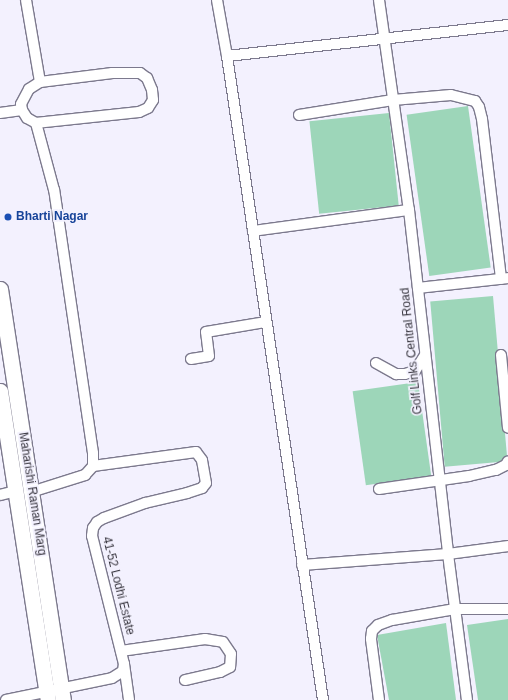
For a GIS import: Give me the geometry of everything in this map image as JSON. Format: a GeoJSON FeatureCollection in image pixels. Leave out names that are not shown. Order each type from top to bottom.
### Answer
{"type":"FeatureCollection","features":[{"type":"Feature","properties":{"kind":"main road","name":"Maharishi Raman Marg"},"geometry":{"type":"LineString","coordinates":[[0,289],[62,694]]}},
{"type":"Feature","properties":{"kind":"main road","name":"Maharishi Raman Marg"},"geometry":{"type":"LineString","coordinates":[[0,391],[47,696]]}},
{"type":"Feature","properties":{"kind":"street"},"geometry":{"type":"LineString","coordinates":[[26,0],[40,82]]}},
{"type":"Feature","properties":{"kind":"street"},"geometry":{"type":"LineString","coordinates":[[217,0],[227,56],[323,700]]}},
{"type":"Feature","properties":{"kind":"street","name":"Golf Links Central Road"},"geometry":{"type":"LineString","coordinates":[[379,0],[409,210],[448,554],[467,700]]}},
{"type":"Feature","properties":{"kind":"street"},"geometry":{"type":"LineString","coordinates":[[227,56],[508,25]]}},
{"type":"Feature","properties":{"kind":"street"},"geometry":{"type":"LineString","coordinates":[[112,73],[140,73],[147,78],[152,90],[153,100],[148,108],[139,112],[36,123],[27,118],[22,110],[21,104],[29,89],[40,82],[112,73]]}},
{"type":"Feature","properties":{"kind":"street"},"geometry":{"type":"LineString","coordinates":[[299,115],[393,100],[452,95],[476,101],[479,107],[504,279],[418,288]]}},
{"type":"Feature","properties":{"kind":"street"},"geometry":{"type":"LineString","coordinates":[[0,113],[22,110]]}},
{"type":"Feature","properties":{"kind":"street"},"geometry":{"type":"LineString","coordinates":[[31,492],[85,475],[93,466],[93,453],[54,190],[36,123]]}},
{"type":"Feature","properties":{"kind":"street"},"geometry":{"type":"LineString","coordinates":[[253,231],[409,210]]}},
{"type":"Feature","properties":{"kind":"street"},"geometry":{"type":"LineString","coordinates":[[191,359],[209,356],[206,332],[266,322]]}},
{"type":"Feature","properties":{"kind":"street"},"geometry":{"type":"LineString","coordinates":[[376,363],[396,374],[405,374],[415,371],[425,355]]}},
{"type":"Feature","properties":{"kind":"street"},"geometry":{"type":"LineString","coordinates":[[501,355],[508,428]]}},
{"type":"Feature","properties":{"kind":"street","name":"41-52 Lodhi Estate"},"geometry":{"type":"LineString","coordinates":[[93,466],[196,452],[202,460],[205,477],[206,484],[202,488],[145,503],[104,518],[97,522],[93,528],[92,536],[124,664],[129,700]]}},
{"type":"Feature","properties":{"kind":"street"},"geometry":{"type":"LineString","coordinates":[[379,489],[440,481],[496,470],[506,465],[508,461]]}},
{"type":"Feature","properties":{"kind":"street"},"geometry":{"type":"LineString","coordinates":[[0,496],[16,491]]}},
{"type":"Feature","properties":{"kind":"street"},"geometry":{"type":"LineString","coordinates":[[302,564],[448,554],[508,546]]}},
{"type":"Feature","properties":{"kind":"street"},"geometry":{"type":"LineString","coordinates":[[379,700],[371,639],[372,631],[378,625],[392,620],[455,610],[508,609]]}},
{"type":"Feature","properties":{"kind":"street"},"geometry":{"type":"LineString","coordinates":[[121,651],[205,639],[223,642],[231,654],[230,667],[220,672],[185,680]]}},
{"type":"Feature","properties":{"kind":"street"},"geometry":{"type":"LineString","coordinates":[[6,700],[62,694],[112,678],[123,671],[124,664]]}},
{"type":"Feature","properties":{"kind":"green space"},"geometry":{"type":"Polygon","coordinates":[[[468,106],[491,267],[429,276],[407,115],[468,106]]]}},
{"type":"Feature","properties":{"kind":"green space"},"geometry":{"type":"Polygon","coordinates":[[[389,113],[399,205],[319,214],[309,121],[389,113]]]}},
{"type":"Feature","properties":{"kind":"green space"},"geometry":{"type":"Polygon","coordinates":[[[493,296],[507,461],[445,467],[430,301],[493,296]]]}},
{"type":"Feature","properties":{"kind":"green space"},"geometry":{"type":"Polygon","coordinates":[[[418,382],[431,476],[366,485],[353,391],[418,382]]]}},
{"type":"Feature","properties":{"kind":"green space"},"geometry":{"type":"Polygon","coordinates":[[[508,619],[508,700],[478,700],[467,625],[508,619]]]}},
{"type":"Feature","properties":{"kind":"green space"},"geometry":{"type":"Polygon","coordinates":[[[446,623],[456,700],[389,700],[377,635],[446,623]]]}},
{"type":"Feature","properties":{"kind":"place","name":"Bharti Nagar"},"geometry":{"type":"Point","coordinates":[8,217]}}]}
